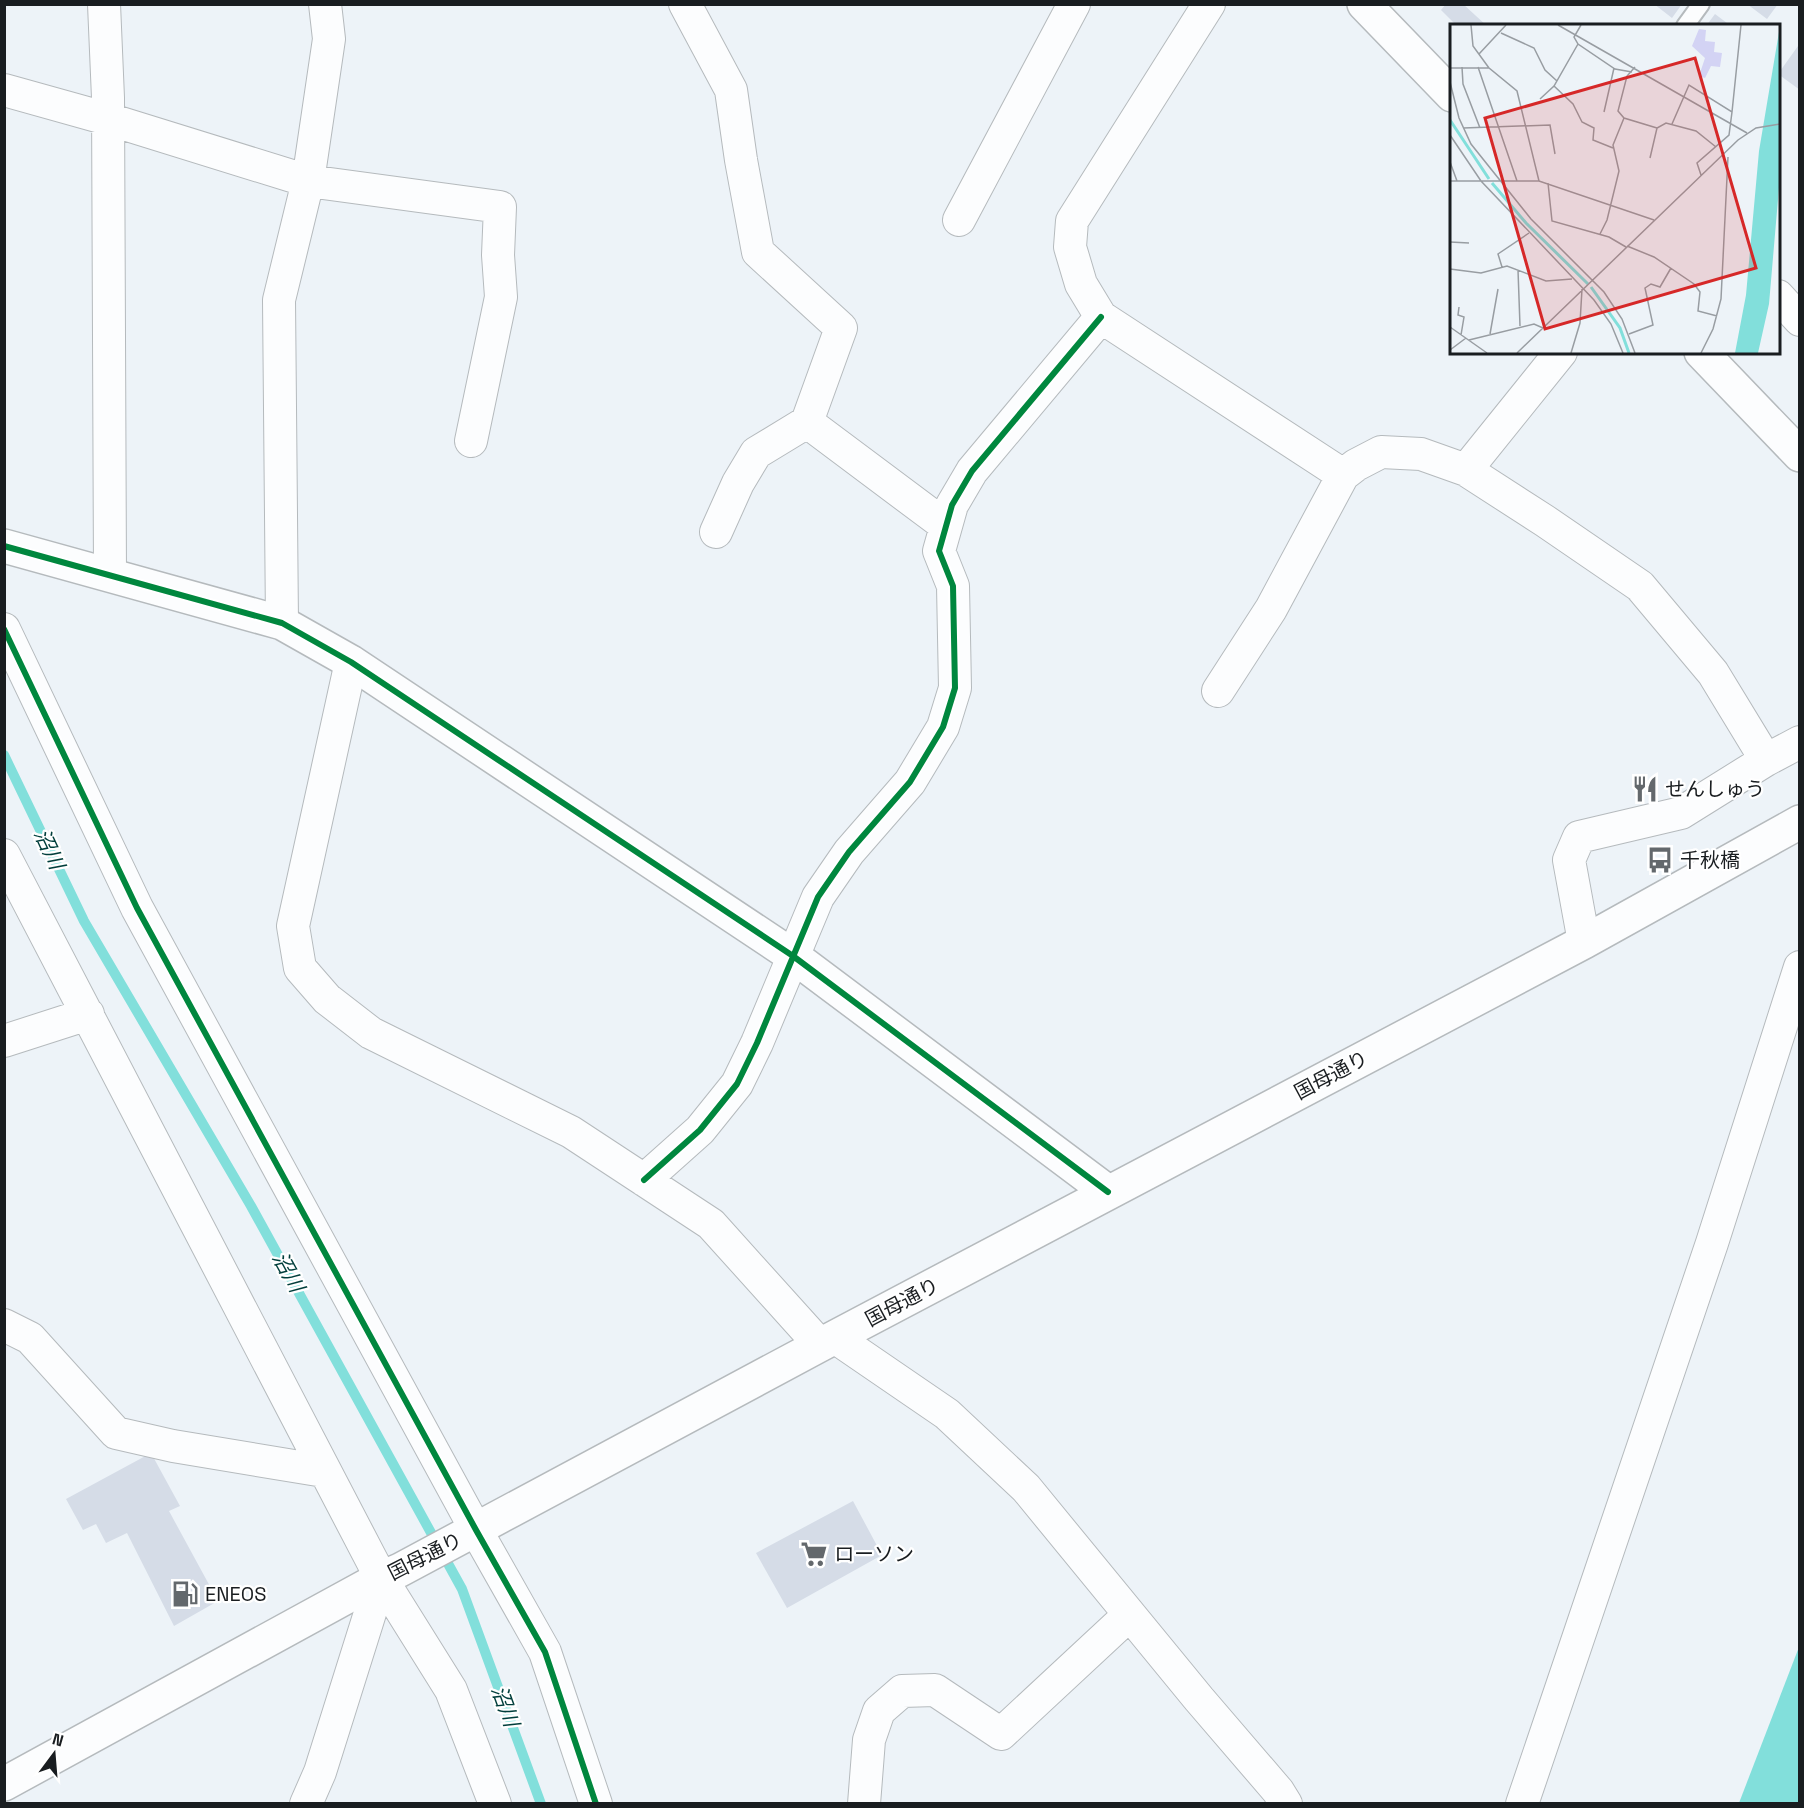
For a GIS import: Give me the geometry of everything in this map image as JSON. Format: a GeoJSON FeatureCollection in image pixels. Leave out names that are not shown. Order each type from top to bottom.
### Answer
{"type":"FeatureCollection","features":[{"type":"Feature","properties":{"kind":"main road"},"geometry":{"type":"LineString","coordinates":[[1364,4],[1450,93]]}},
{"type":"Feature","properties":{"kind":"main road"},"geometry":{"type":"LineString","coordinates":[[1703,354],[1800,455]]}},
{"type":"Feature","properties":{"kind":"main road"},"geometry":{"type":"LineString","coordinates":[[4,546],[282,623],[351,662],[793,956],[1108,1192]]}},
{"type":"Feature","properties":{"kind":"main road","name":"国母通り"},"geometry":{"type":"LineString","coordinates":[[4,1784],[390,1574],[1584,942],[1800,822]]}},
{"type":"Feature","properties":{"kind":"street"},"geometry":{"type":"LineString","coordinates":[[104,4],[108,119],[110,575]]}},
{"type":"Feature","properties":{"kind":"street"},"geometry":{"type":"LineString","coordinates":[[282,623],[279,300],[308,181],[328,39],[325,4]]}},
{"type":"Feature","properties":{"kind":"street"},"geometry":{"type":"LineString","coordinates":[[685,4],[731,90],[758,252],[841,328],[807,422],[756,453],[738,483],[716,532]]}},
{"type":"Feature","properties":{"kind":"street"},"geometry":{"type":"LineString","coordinates":[[959,220],[1074,4]]}},
{"type":"Feature","properties":{"kind":"street"},"geometry":{"type":"LineString","coordinates":[[1209,4],[1072,221],[1070,247],[1081,284],[1101,317],[1343,475]]}},
{"type":"Feature","properties":{"kind":"street"},"geometry":{"type":"LineString","coordinates":[[4,90],[108,119],[308,181],[500,207],[498,255],[501,297],[471,441]]}},
{"type":"Feature","properties":{"kind":"street"},"geometry":{"type":"LineString","coordinates":[[1780,297],[1800,320]]}},
{"type":"Feature","properties":{"kind":"street"},"geometry":{"type":"LineString","coordinates":[[644,1180],[700,1130],[738,1084],[818,897],[849,852],[910,782],[943,728],[955,688],[953,586],[939,550],[952,505],[972,471],[1101,317]]}},
{"type":"Feature","properties":{"kind":"street"},"geometry":{"type":"LineString","coordinates":[[1466,470],[1559,354]]}},
{"type":"Feature","properties":{"kind":"street"},"geometry":{"type":"LineString","coordinates":[[807,422],[946,526]]}},
{"type":"Feature","properties":{"kind":"street"},"geometry":{"type":"LineString","coordinates":[[1218,691],[1271,609],[1343,475],[1356,465],[1381,452],[1421,454],[1466,470],[1640,586],[1713,673],[1766,760]]}},
{"type":"Feature","properties":{"kind":"street"},"geometry":{"type":"LineString","coordinates":[[4,629],[137,908],[469,1533],[545,1652],[596,1803]]}},
{"type":"Feature","properties":{"kind":"street"},"geometry":{"type":"LineString","coordinates":[[351,662],[292,926],[300,968],[327,999],[371,1033],[571,1132],[711,1224],[828,1341],[947,1414],[1026,1488],[1286,1803]]}},
{"type":"Feature","properties":{"kind":"street"},"geometry":{"type":"LineString","coordinates":[[1584,942],[1569,860],[1579,837],[1681,813],[1766,760],[1800,742]]}},
{"type":"Feature","properties":{"kind":"street"},"geometry":{"type":"LineString","coordinates":[[4,855],[324,1471],[390,1574],[451,1690],[495,1803]]}},
{"type":"Feature","properties":{"kind":"street"},"geometry":{"type":"LineString","coordinates":[[1522,1803],[1712,1243],[1800,967]]}},
{"type":"Feature","properties":{"kind":"street"},"geometry":{"type":"LineString","coordinates":[[4,1041],[88,1014]]}},
{"type":"Feature","properties":{"kind":"street"},"geometry":{"type":"LineString","coordinates":[[4,1325],[30,1338],[116,1432],[173,1446],[324,1471]]}},
{"type":"Feature","properties":{"kind":"street"},"geometry":{"type":"LineString","coordinates":[[306,1803],[320,1772],[390,1574]]}},
{"type":"Feature","properties":{"kind":"street"},"geometry":{"type":"LineString","coordinates":[[864,1803],[869,1740],[879,1711],[902,1691],[935,1690],[1001,1734],[1129,1615]]}},
{"type":"Feature","properties":{"kind":"lane"},"geometry":{"type":"LineString","coordinates":[[1686,24],[1701,4]]}},
{"type":"Feature","properties":{"kind":"water"},"geometry":{"type":"Polygon","coordinates":[[[1799,1647],[1799,1803],[1739,1803],[1799,1647]]]}},
{"type":"Feature","properties":{"kind":"building"},"geometry":{"type":"Polygon","coordinates":[[[1446,4],[1463,4],[1485,24],[1455,24],[1441,10],[1446,4]]]}},
{"type":"Feature","properties":{"kind":"building"},"geometry":{"type":"Polygon","coordinates":[[[1654,4],[1682,4],[1672,18],[1654,4]]]}},
{"type":"Feature","properties":{"kind":"building"},"geometry":{"type":"Polygon","coordinates":[[[1747,4],[1778,4],[1767,19],[1747,4]]]}},
{"type":"Feature","properties":{"kind":"building"},"geometry":{"type":"Polygon","coordinates":[[[1715,14],[1728,24],[1708,24],[1715,14]]]}},
{"type":"Feature","properties":{"kind":"building"},"geometry":{"type":"Polygon","coordinates":[[[1798,46],[1800,47],[1800,90],[1780,75],[1780,71],[1798,46]]]}},
{"type":"Feature","properties":{"kind":"building"},"geometry":{"type":"Polygon","coordinates":[[[151,1453],[180,1506],[169,1511],[218,1601],[174,1626],[127,1533],[106,1543],[96,1524],[83,1530],[66,1499],[151,1453]]]}},
{"type":"Feature","properties":{"kind":"building"},"geometry":{"type":"Polygon","coordinates":[[[853,1501],[882,1555],[787,1608],[756,1553],[853,1501]]]}},
{"type":"Feature","properties":{"kind":"waterway","name":"沼川"},"geometry":{"type":"LineString","coordinates":[[4,755],[84,921],[251,1206],[462,1589],[541,1804]]}},
{"type":"Feature","properties":{"kind":"cycle path"},"geometry":{"type":"LineString","coordinates":[[644,1180],[700,1130],[737,1084],[757,1043],[818,897],[849,852],[910,782],[943,727],[955,688],[953,586],[939,551],[952,505],[972,471],[1101,317]]}},
{"type":"Feature","properties":{"kind":"cycle path"},"geometry":{"type":"LineString","coordinates":[[4,546],[282,623],[351,662],[793,956],[1108,1192]]}},
{"type":"Feature","properties":{"kind":"cycle path"},"geometry":{"type":"LineString","coordinates":[[4,629],[137,908],[476,1530],[545,1652],[596,1804]]}},
{"type":"Feature","properties":{"kind":"place","name":"せんしゅう"},"geometry":{"type":"Point","coordinates":[1645,789]}},
{"type":"Feature","properties":{"kind":"place","name":"千秋橋"},"geometry":{"type":"Point","coordinates":[1660,860]}},
{"type":"Feature","properties":{"kind":"place","name":"ローソン"},"geometry":{"type":"Point","coordinates":[814,1554]}},
{"type":"Feature","properties":{"kind":"place","name":"ENEOS"},"geometry":{"type":"Point","coordinates":[185,1594]}}]}
